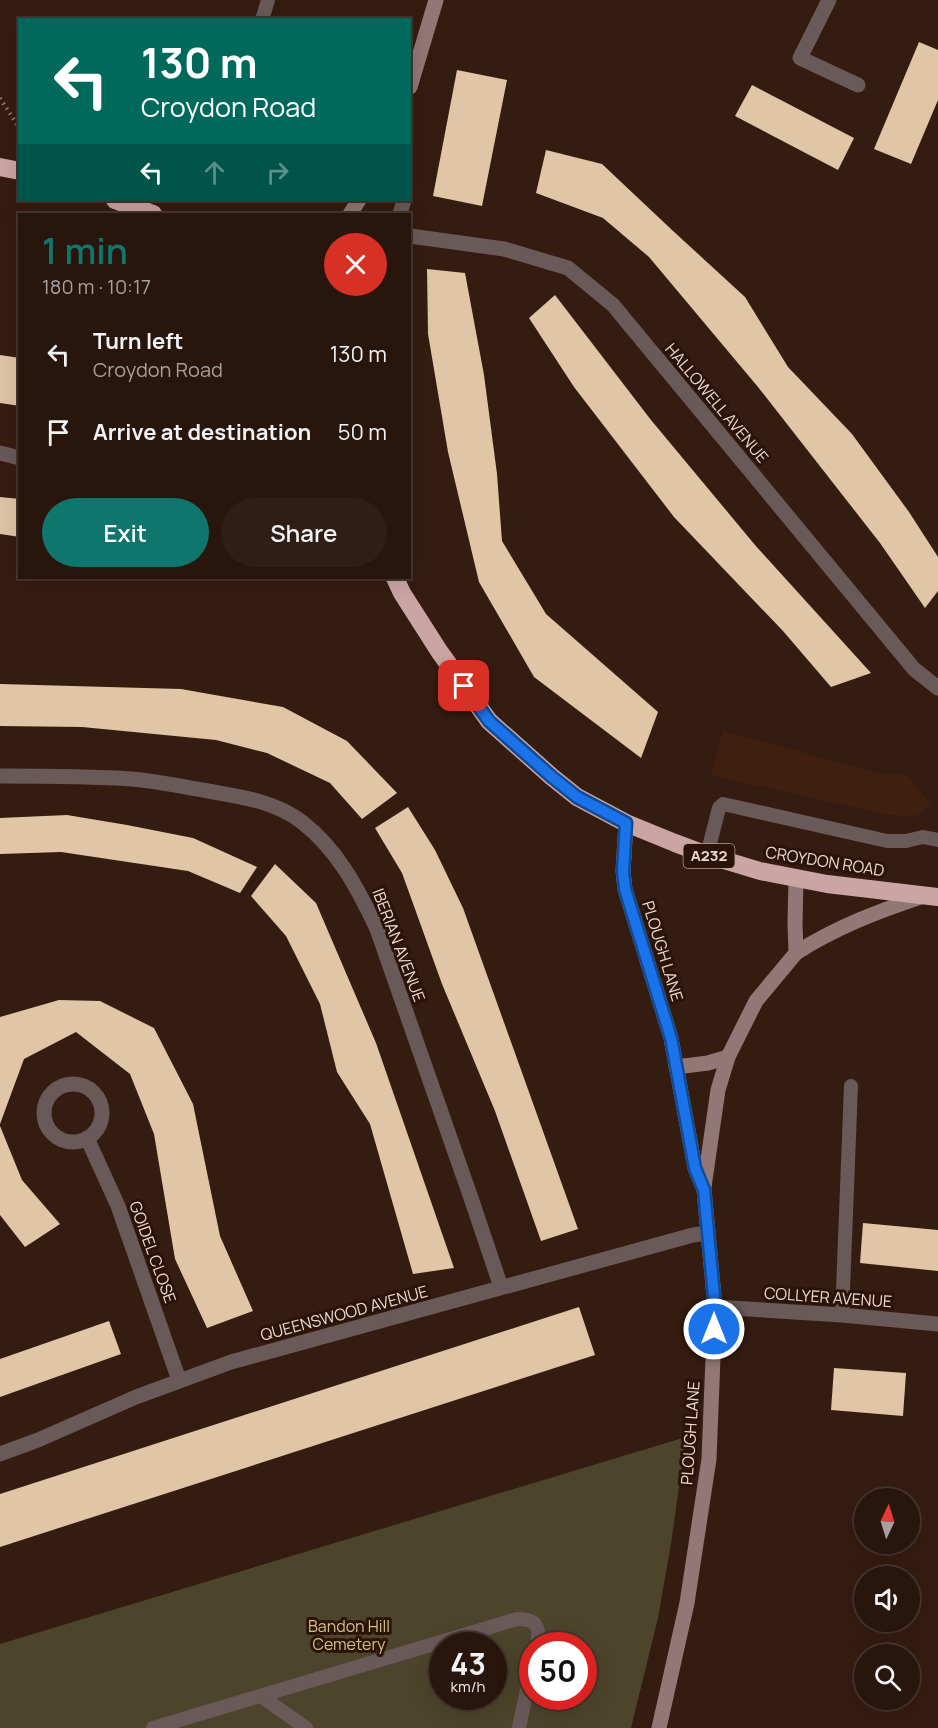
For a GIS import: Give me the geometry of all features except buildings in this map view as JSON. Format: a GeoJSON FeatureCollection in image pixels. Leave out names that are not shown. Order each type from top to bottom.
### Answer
{"type":"FeatureCollection","features":[{"type":"Feature","properties":{"kind":"highway"},"geometry":{"type":"LineString","coordinates":[[0,166],[18,170]]}},
{"type":"Feature","properties":{"kind":"highway"},"geometry":{"type":"LineString","coordinates":[[135,203],[151,213]]}},
{"type":"Feature","properties":{"kind":"highway","name":"CROYDON ROAD"},"geometry":{"type":"LineString","coordinates":[[395,579],[439,651],[489,721],[577,797],[626,823],[707,855],[760,871],[827,884],[931,896]]}},
{"type":"Feature","properties":{"kind":"main road"},"geometry":{"type":"LineString","coordinates":[[411,84],[436,0]]}},
{"type":"Feature","properties":{"kind":"main road","name":"PLOUGH LANE"},"geometry":{"type":"LineString","coordinates":[[626,823],[623,871],[625,889],[671,1038],[695,1168],[704,1190],[715,1307],[709,1459],[687,1603],[659,1728]]}},
{"type":"Feature","properties":{"kind":"main road"},"geometry":{"type":"LineString","coordinates":[[796,879],[796,953]]}},
{"type":"Feature","properties":{"kind":"main road"},"geometry":{"type":"LineString","coordinates":[[704,1190],[718,1090],[728,1057],[756,1001],[796,953],[818,939],[874,913],[931,896]]}},
{"type":"Feature","properties":{"kind":"main road"},"geometry":{"type":"LineString","coordinates":[[676,1067],[708,1063],[728,1057]]}},
{"type":"Feature","properties":{"kind":"street"},"geometry":{"type":"LineString","coordinates":[[829,0],[800,58],[858,85]]}},
{"type":"Feature","properties":{"kind":"street","name":"HALLOWELL AVENUE"},"geometry":{"type":"LineString","coordinates":[[411,236],[504,249],[568,268],[613,304],[914,669],[938,688]]}},
{"type":"Feature","properties":{"kind":"street"},"geometry":{"type":"LineString","coordinates":[[0,453],[18,458]]}},
{"type":"Feature","properties":{"kind":"street","name":"IBERIAN AVENUE"},"geometry":{"type":"LineString","coordinates":[[0,776],[134,779],[243,797],[281,809],[320,838],[342,864],[360,893],[376,929],[501,1287]]}},
{"type":"Feature","properties":{"kind":"street","name":"GOIDEL CLOSE"},"geometry":{"type":"LineString","coordinates":[[87,1138],[118,1206],[179,1380]]}},
{"type":"Feature","properties":{"kind":"street","name":"QUEENSWOOD AVENUE"},"geometry":{"type":"LineString","coordinates":[[0,1454],[38,1440],[125,1401],[231,1362],[707,1233]]}},
{"type":"Feature","properties":{"kind":"street","name":"COLLYER AVENUE"},"geometry":{"type":"LineString","coordinates":[[715,1307],[938,1324]]}},
{"type":"Feature","properties":{"kind":"lane"},"geometry":{"type":"LineString","coordinates":[[263,18],[268,0]]}},
{"type":"Feature","properties":{"kind":"lane"},"geometry":{"type":"LineString","coordinates":[[707,855],[718,808],[723,804],[887,841],[906,841],[923,837],[938,840]]}},
{"type":"Feature","properties":{"kind":"lane"},"geometry":{"type":"LineString","coordinates":[[842,1315],[851,1086]]}},
{"type":"Feature","properties":{"kind":"lane"},"geometry":{"type":"LineString","coordinates":[[153,1728],[517,1619],[528,1619],[536,1625],[539,1632]]}},
{"type":"Feature","properties":{"kind":"lane"},"geometry":{"type":"LineString","coordinates":[[261,1696],[306,1728]]}},
{"type":"Feature","properties":{"kind":"lane"},"geometry":{"type":"LineString","coordinates":[[519,1728],[523,1710]]}},
{"type":"Feature","properties":{"kind":"path"},"geometry":{"type":"LineString","coordinates":[[0,98],[18,126]]}},
{"type":"Feature","properties":{"kind":"shaded area"},"geometry":{"type":"Polygon","coordinates":[[[723,731],[886,775],[907,775],[931,805],[916,816],[888,815],[711,775],[723,731]]]}},
{"type":"Feature","properties":{"kind":"green space","name":"Bandon Hill Cemetery"},"geometry":{"type":"Polygon","coordinates":[[[686,1437],[658,1618],[631,1728],[0,1728],[0,1644],[686,1437]]]}},
{"type":"Feature","properties":{"kind":"route"},"geometry":{"type":"LineString","coordinates":[[464,686],[489,721],[552,777],[577,797],[626,823],[623,871],[625,889],[671,1038],[695,1168],[704,1190],[715,1307],[714,1329]]}}]}
